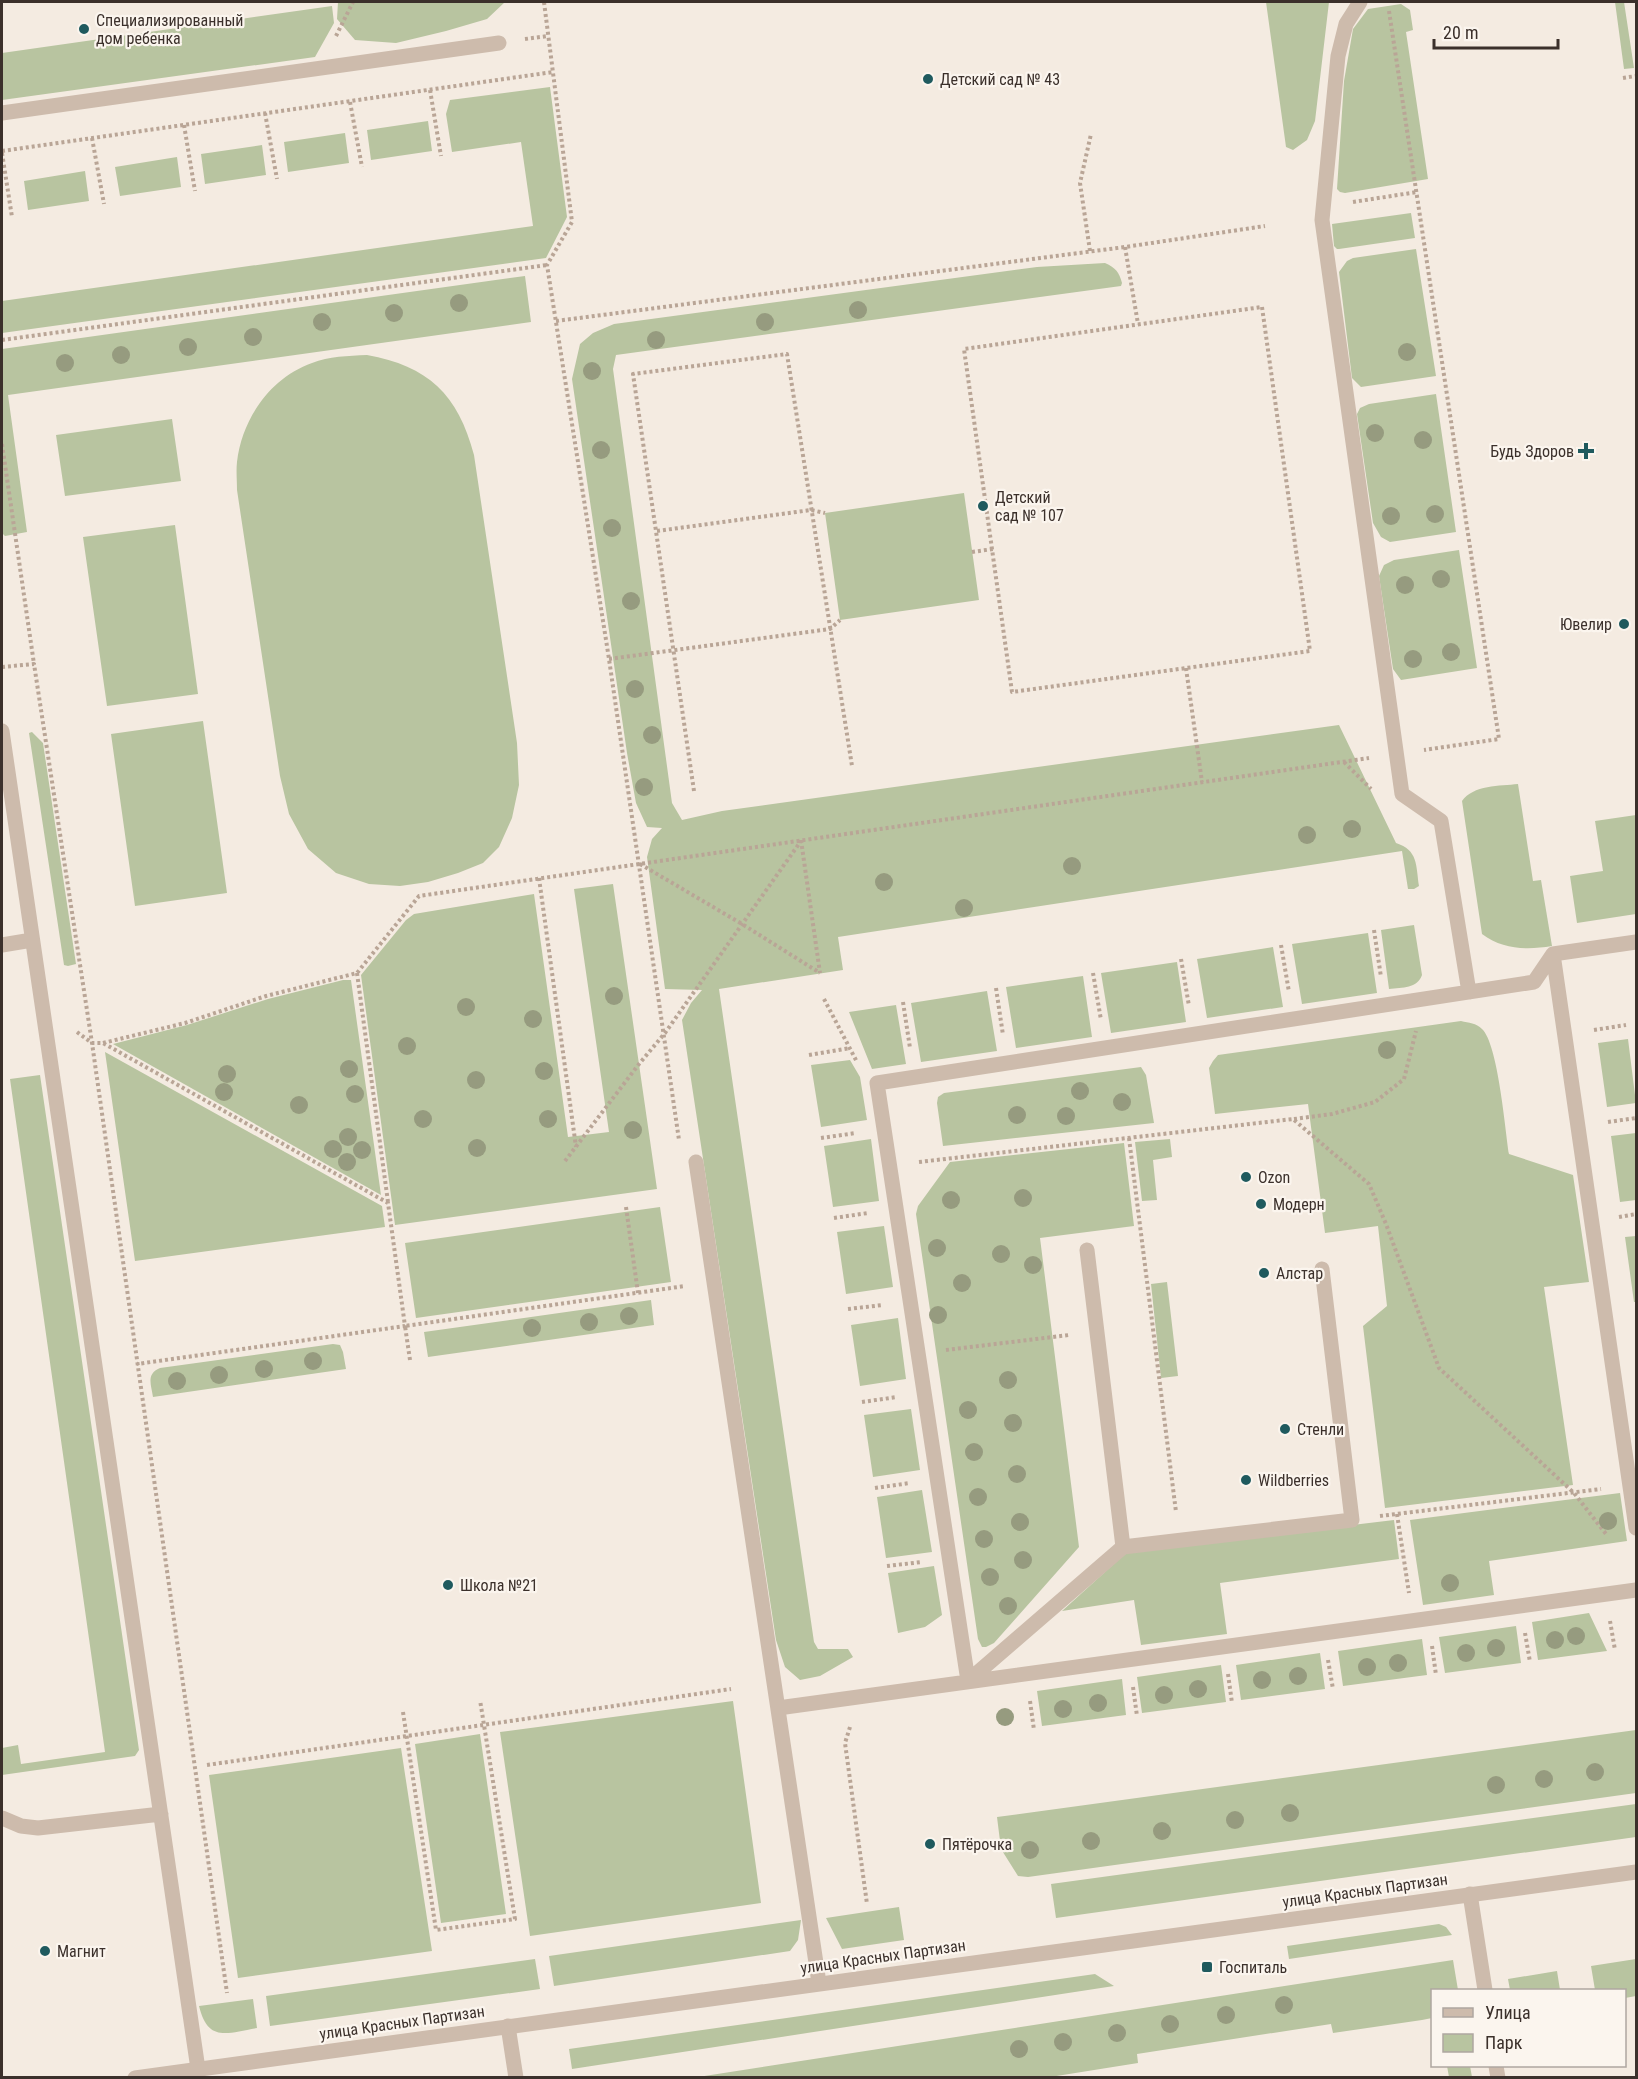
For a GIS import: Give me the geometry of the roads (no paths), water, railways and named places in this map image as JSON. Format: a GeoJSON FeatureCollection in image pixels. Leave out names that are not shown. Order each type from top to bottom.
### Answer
{"type":"FeatureCollection","features":[{"type":"Feature","properties":{"kind":"street"},"geometry":{"type":"LineString","coordinates":[[1360,2],[1346,24],[1338,56],[1322,220],[1402,794],[1441,821],[1469,992]]}},
{"type":"Feature","properties":{"kind":"street"},"geometry":{"type":"LineString","coordinates":[[2,113],[499,43]]}},
{"type":"Feature","properties":{"kind":"street"},"geometry":{"type":"LineString","coordinates":[[2,731],[198,2069]]}},
{"type":"Feature","properties":{"kind":"street"},"geometry":{"type":"LineString","coordinates":[[2,945],[32,940]]}},
{"type":"Feature","properties":{"kind":"street"},"geometry":{"type":"LineString","coordinates":[[968,1681],[878,1083],[1534,982],[1553,954],[1636,942]]}},
{"type":"Feature","properties":{"kind":"street"},"geometry":{"type":"LineString","coordinates":[[1553,954],[1636,1528]]}},
{"type":"Feature","properties":{"kind":"street"},"geometry":{"type":"LineString","coordinates":[[696,1162],[819,1983]]}},
{"type":"Feature","properties":{"kind":"street"},"geometry":{"type":"LineString","coordinates":[[1087,1250],[1124,1547]]}},
{"type":"Feature","properties":{"kind":"street"},"geometry":{"type":"LineString","coordinates":[[968,1681],[1124,1547],[1352,1520],[1322,1269]]}},
{"type":"Feature","properties":{"kind":"street"},"geometry":{"type":"LineString","coordinates":[[778,1708],[1636,1590]]}},
{"type":"Feature","properties":{"kind":"street"},"geometry":{"type":"LineString","coordinates":[[2,1818],[21,1826],[38,1828],[161,1814]]}},
{"type":"Feature","properties":{"kind":"street","name":"улица Красных Партизан"},"geometry":{"type":"LineString","coordinates":[[135,2078],[1636,1872]]}},
{"type":"Feature","properties":{"kind":"street"},"geometry":{"type":"LineString","coordinates":[[1470,1894],[1485,1989]]}},
{"type":"Feature","properties":{"kind":"street"},"geometry":{"type":"LineString","coordinates":[[508,2026],[516,2078]]}},
{"type":"Feature","properties":{"kind":"place","name":"Специализированный дом ребенка"},"geometry":{"type":"Point","coordinates":[84,29]}},
{"type":"Feature","properties":{"kind":"place","name":"Детский сад № 43"},"geometry":{"type":"Point","coordinates":[928,79]}},
{"type":"Feature","properties":{"kind":"place","name":"Будь Здоров"},"geometry":{"type":"Point","coordinates":[1586,451]}},
{"type":"Feature","properties":{"kind":"place","name":"Детский сад № 107"},"geometry":{"type":"Point","coordinates":[983,506]}},
{"type":"Feature","properties":{"kind":"place","name":"Ювелир"},"geometry":{"type":"Point","coordinates":[1624,624]}},
{"type":"Feature","properties":{"kind":"place","name":"Ozon"},"geometry":{"type":"Point","coordinates":[1246,1177]}},
{"type":"Feature","properties":{"kind":"place","name":"Модерн"},"geometry":{"type":"Point","coordinates":[1261,1204]}},
{"type":"Feature","properties":{"kind":"place","name":"Алстар"},"geometry":{"type":"Point","coordinates":[1264,1273]}},
{"type":"Feature","properties":{"kind":"place","name":"Стенли"},"geometry":{"type":"Point","coordinates":[1285,1429]}},
{"type":"Feature","properties":{"kind":"place","name":"Wildberries"},"geometry":{"type":"Point","coordinates":[1246,1480]}},
{"type":"Feature","properties":{"kind":"place","name":"Школа №21"},"geometry":{"type":"Point","coordinates":[448,1585]}},
{"type":"Feature","properties":{"kind":"place","name":"Пятёрочка"},"geometry":{"type":"Point","coordinates":[930,1844]}},
{"type":"Feature","properties":{"kind":"place","name":"Магнит"},"geometry":{"type":"Point","coordinates":[45,1951]}},
{"type":"Feature","properties":{"kind":"place","name":"Госпиталь"},"geometry":{"type":"Point","coordinates":[1207,1967]}}]}
